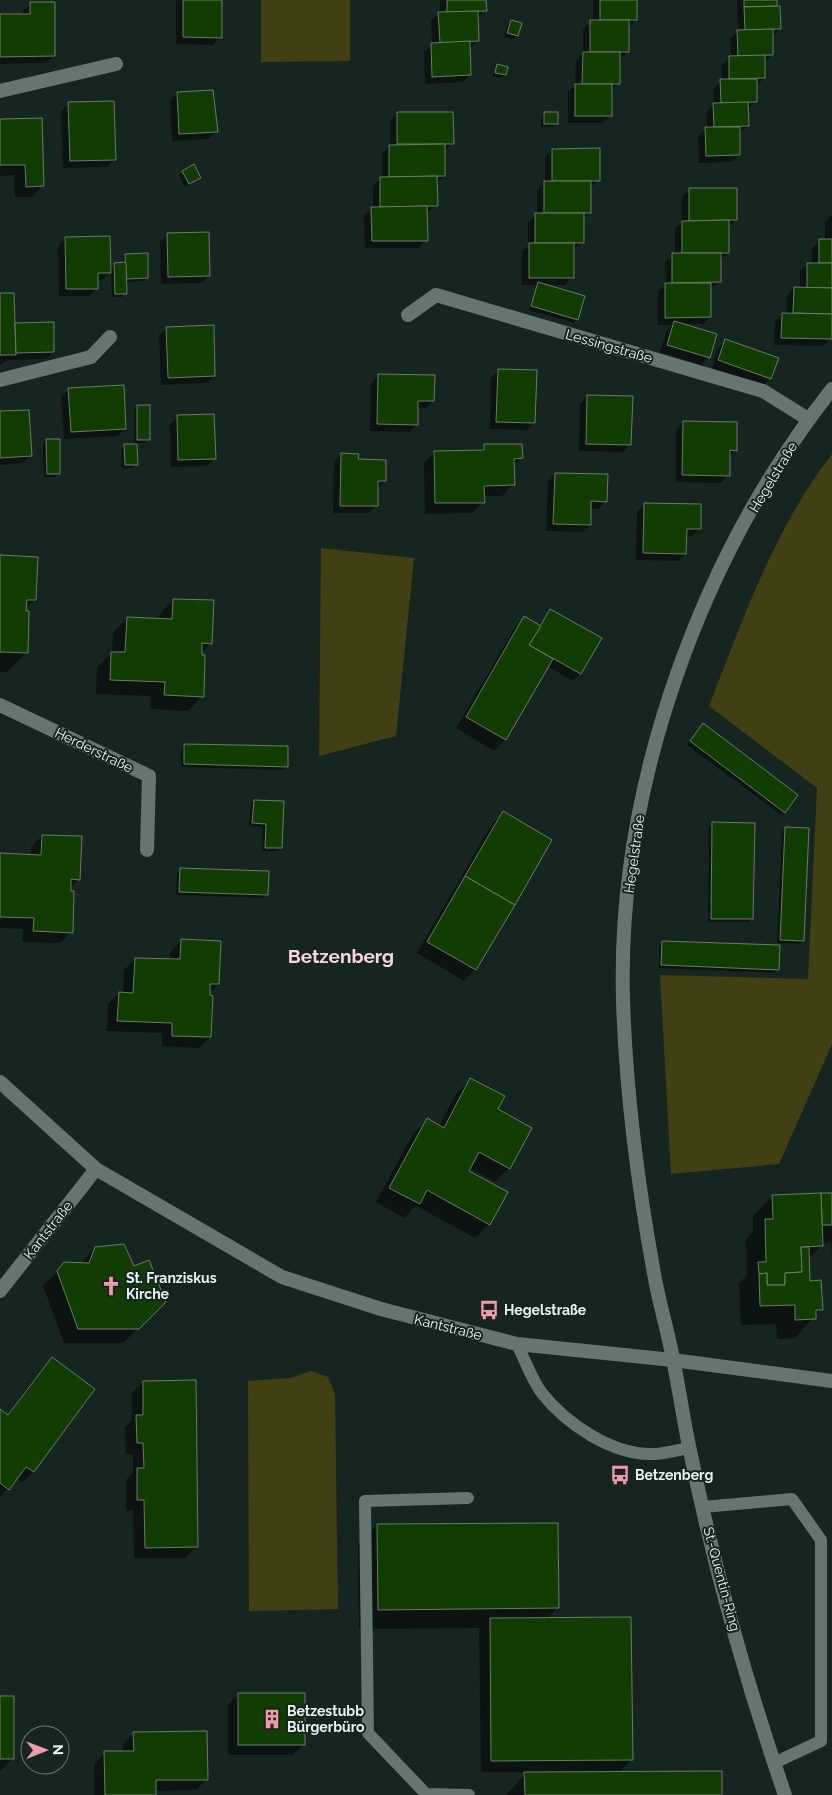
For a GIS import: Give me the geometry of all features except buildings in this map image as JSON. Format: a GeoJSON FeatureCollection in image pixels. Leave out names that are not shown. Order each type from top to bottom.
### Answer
{"type":"FeatureCollection","features":[{"type":"Feature","properties":{"kind":"street"},"geometry":{"type":"LineString","coordinates":[[0,91],[116,64]]}},
{"type":"Feature","properties":{"kind":"street","name":"Lessingstraße"},"geometry":{"type":"LineString","coordinates":[[408,315],[436,296],[762,391],[808,419]]}},
{"type":"Feature","properties":{"kind":"street"},"geometry":{"type":"LineString","coordinates":[[0,380],[91,357],[110,337]]}},
{"type":"Feature","properties":{"kind":"street","name":"Hegelstraße"},"geometry":{"type":"LineString","coordinates":[[673,1360],[651,1254],[631,1116],[623,997],[630,869],[640,808],[658,739],[673,688],[701,615],[722,566],[748,519],[808,419],[832,389]]}},
{"type":"Feature","properties":{"kind":"street","name":"Herderstraße"},"geometry":{"type":"LineString","coordinates":[[0,705],[149,776],[147,850]]}},
{"type":"Feature","properties":{"kind":"street","name":"Kantstraße"},"geometry":{"type":"LineString","coordinates":[[0,1082],[96,1169],[282,1277],[381,1309],[517,1344],[673,1360],[832,1380]]}},
{"type":"Feature","properties":{"kind":"street","name":"Kantstraße"},"geometry":{"type":"LineString","coordinates":[[0,1291],[96,1169]]}},
{"type":"Feature","properties":{"kind":"street","name":"St.-Quentin-Ring"},"geometry":{"type":"LineString","coordinates":[[673,1360],[689,1448],[725,1598],[785,1795]]}},
{"type":"Feature","properties":{"kind":"lane"},"geometry":{"type":"LineString","coordinates":[[517,1344],[542,1392],[578,1428],[614,1446],[639,1452],[655,1454],[689,1448]]}},
{"type":"Feature","properties":{"kind":"lane"},"geometry":{"type":"LineString","coordinates":[[468,1498],[364,1501],[368,1733],[426,1794],[470,1795]]}},
{"type":"Feature","properties":{"kind":"lane"},"geometry":{"type":"LineString","coordinates":[[703,1507],[792,1500],[821,1540],[821,1741],[774,1763]]}},
{"type":"Feature","properties":{"kind":"shaded area"},"geometry":{"type":"Polygon","coordinates":[[[261,0],[350,0],[350,61],[261,62],[261,0]]]}},
{"type":"Feature","properties":{"kind":"shaded area"},"geometry":{"type":"Polygon","coordinates":[[[832,454],[832,1044],[779,1164],[671,1174],[660,975],[808,979],[817,788],[709,706],[748,608],[777,544],[811,483],[832,454]]]}},
{"type":"Feature","properties":{"kind":"shaded area"},"geometry":{"type":"Polygon","coordinates":[[[321,548],[414,558],[396,736],[319,756],[321,548]]]}},
{"type":"Feature","properties":{"kind":"shaded area"},"geometry":{"type":"Polygon","coordinates":[[[311,1371],[328,1377],[335,1394],[338,1609],[249,1611],[248,1381],[290,1378],[311,1371]]]}},
{"type":"Feature","properties":{"kind":"place","name":"St. Franziskus Kirche"},"geometry":{"type":"Point","coordinates":[111,1286]}},
{"type":"Feature","properties":{"kind":"place","name":"Hegelstraße"},"geometry":{"type":"Point","coordinates":[489,1310]}},
{"type":"Feature","properties":{"kind":"place","name":"Betzenberg"},"geometry":{"type":"Point","coordinates":[620,1475]}},
{"type":"Feature","properties":{"kind":"place","name":"Betzestubb Bürgerbüro"},"geometry":{"type":"Point","coordinates":[272,1719]}},
{"type":"Feature","properties":{"kind":"district","name":"Betzenberg"},"geometry":{"type":"Point","coordinates":[341,956]}}]}
